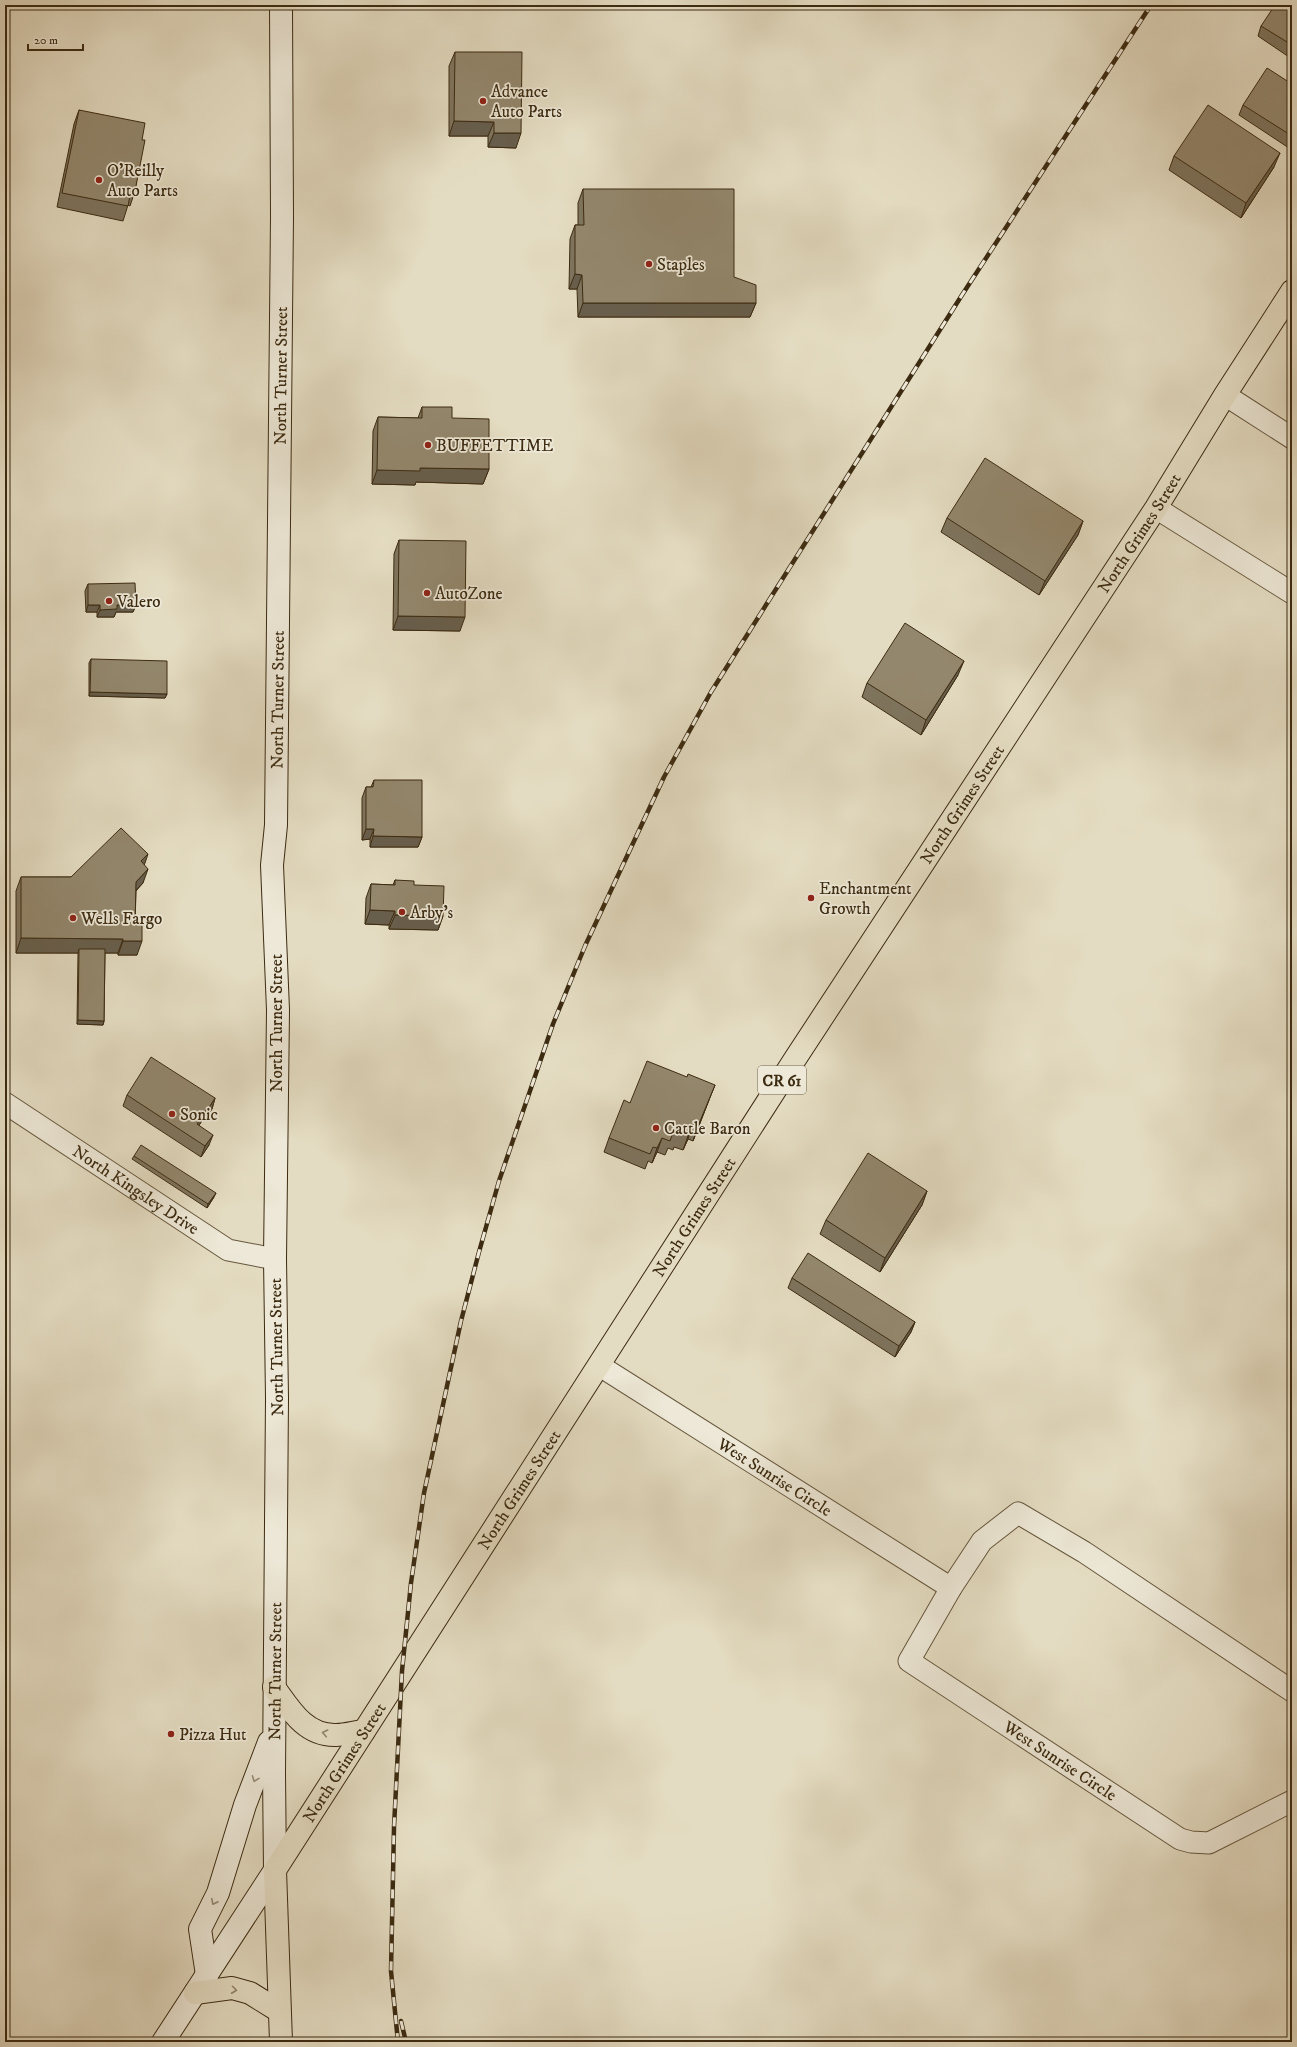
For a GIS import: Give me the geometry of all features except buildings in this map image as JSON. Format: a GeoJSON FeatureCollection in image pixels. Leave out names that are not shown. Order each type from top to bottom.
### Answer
{"type":"FeatureCollection","features":[{"type":"Feature","properties":{"kind":"main road","name":"North Turner Street"},"geometry":{"type":"LineString","coordinates":[[281,5],[282,204],[276,809],[272,865],[278,1010],[275,1259],[277,1412],[274,1729],[275,1870],[281,2042]]}},
{"type":"Feature","properties":{"kind":"main road","name":"North Grimes Street"},"geometry":{"type":"LineString","coordinates":[[163,2042],[600,1366],[792,1065],[1156,508],[1225,395],[1292,291]]}},
{"type":"Feature","properties":{"kind":"main road"},"geometry":{"type":"LineString","coordinates":[[274,1687],[297,1720],[315,1731],[335,1736],[364,1731]]}},
{"type":"Feature","properties":{"kind":"main road"},"geometry":{"type":"LineString","coordinates":[[274,1729],[245,1805],[218,1893],[200,1929],[201,1984],[232,1988],[250,1993],[279,2011]]}},
{"type":"Feature","properties":{"kind":"street"},"geometry":{"type":"LineString","coordinates":[[1225,395],[1292,438]]}},
{"type":"Feature","properties":{"kind":"street"},"geometry":{"type":"LineString","coordinates":[[1156,508],[1292,593]]}},
{"type":"Feature","properties":{"kind":"street","name":"North Kingsley Drive"},"geometry":{"type":"LineString","coordinates":[[5,1103],[228,1250],[275,1259]]}},
{"type":"Feature","properties":{"kind":"street","name":"West Sunrise Circle"},"geometry":{"type":"LineString","coordinates":[[600,1366],[951,1588]]}},
{"type":"Feature","properties":{"kind":"street","name":"West Sunrise Circle"},"geometry":{"type":"LineString","coordinates":[[1292,1692],[1084,1552],[1018,1513],[982,1541],[951,1588],[909,1660],[1180,1839],[1191,1842],[1209,1842],[1292,1801]]}},
{"type":"Feature","properties":{"kind":"railway"},"geometry":{"type":"LineString","coordinates":[[398,2042],[391,1971],[394,1827],[402,1671],[411,1583],[424,1493],[461,1321],[479,1252],[499,1181],[553,1024],[585,946],[664,777],[711,692],[962,295],[1151,5]]}},
{"type":"Feature","properties":{"kind":"railway"},"geometry":{"type":"LineString","coordinates":[[401,2021],[406,2042]]}},
{"type":"Feature","properties":{"kind":"place","name":"Advance Auto Parts"},"geometry":{"type":"Point","coordinates":[483,101]}},
{"type":"Feature","properties":{"kind":"place","name":"O'Reilly Auto Parts"},"geometry":{"type":"Point","coordinates":[99,180]}},
{"type":"Feature","properties":{"kind":"place","name":"Staples"},"geometry":{"type":"Point","coordinates":[649,264]}},
{"type":"Feature","properties":{"kind":"place","name":"BUFFETTIME"},"geometry":{"type":"Point","coordinates":[428,445]}},
{"type":"Feature","properties":{"kind":"place","name":"AutoZone"},"geometry":{"type":"Point","coordinates":[427,593]}},
{"type":"Feature","properties":{"kind":"place","name":"Valero"},"geometry":{"type":"Point","coordinates":[109,601]}},
{"type":"Feature","properties":{"kind":"place","name":"Enchantment Growth"},"geometry":{"type":"Point","coordinates":[811,898]}},
{"type":"Feature","properties":{"kind":"place","name":"Arby's"},"geometry":{"type":"Point","coordinates":[402,912]}},
{"type":"Feature","properties":{"kind":"place","name":"Wells Fargo"},"geometry":{"type":"Point","coordinates":[73,918]}},
{"type":"Feature","properties":{"kind":"place","name":"Sonic"},"geometry":{"type":"Point","coordinates":[172,1114]}},
{"type":"Feature","properties":{"kind":"place","name":"Cattle Baron"},"geometry":{"type":"Point","coordinates":[656,1128]}},
{"type":"Feature","properties":{"kind":"place","name":"Pizza Hut"},"geometry":{"type":"Point","coordinates":[171,1734]}}]}
